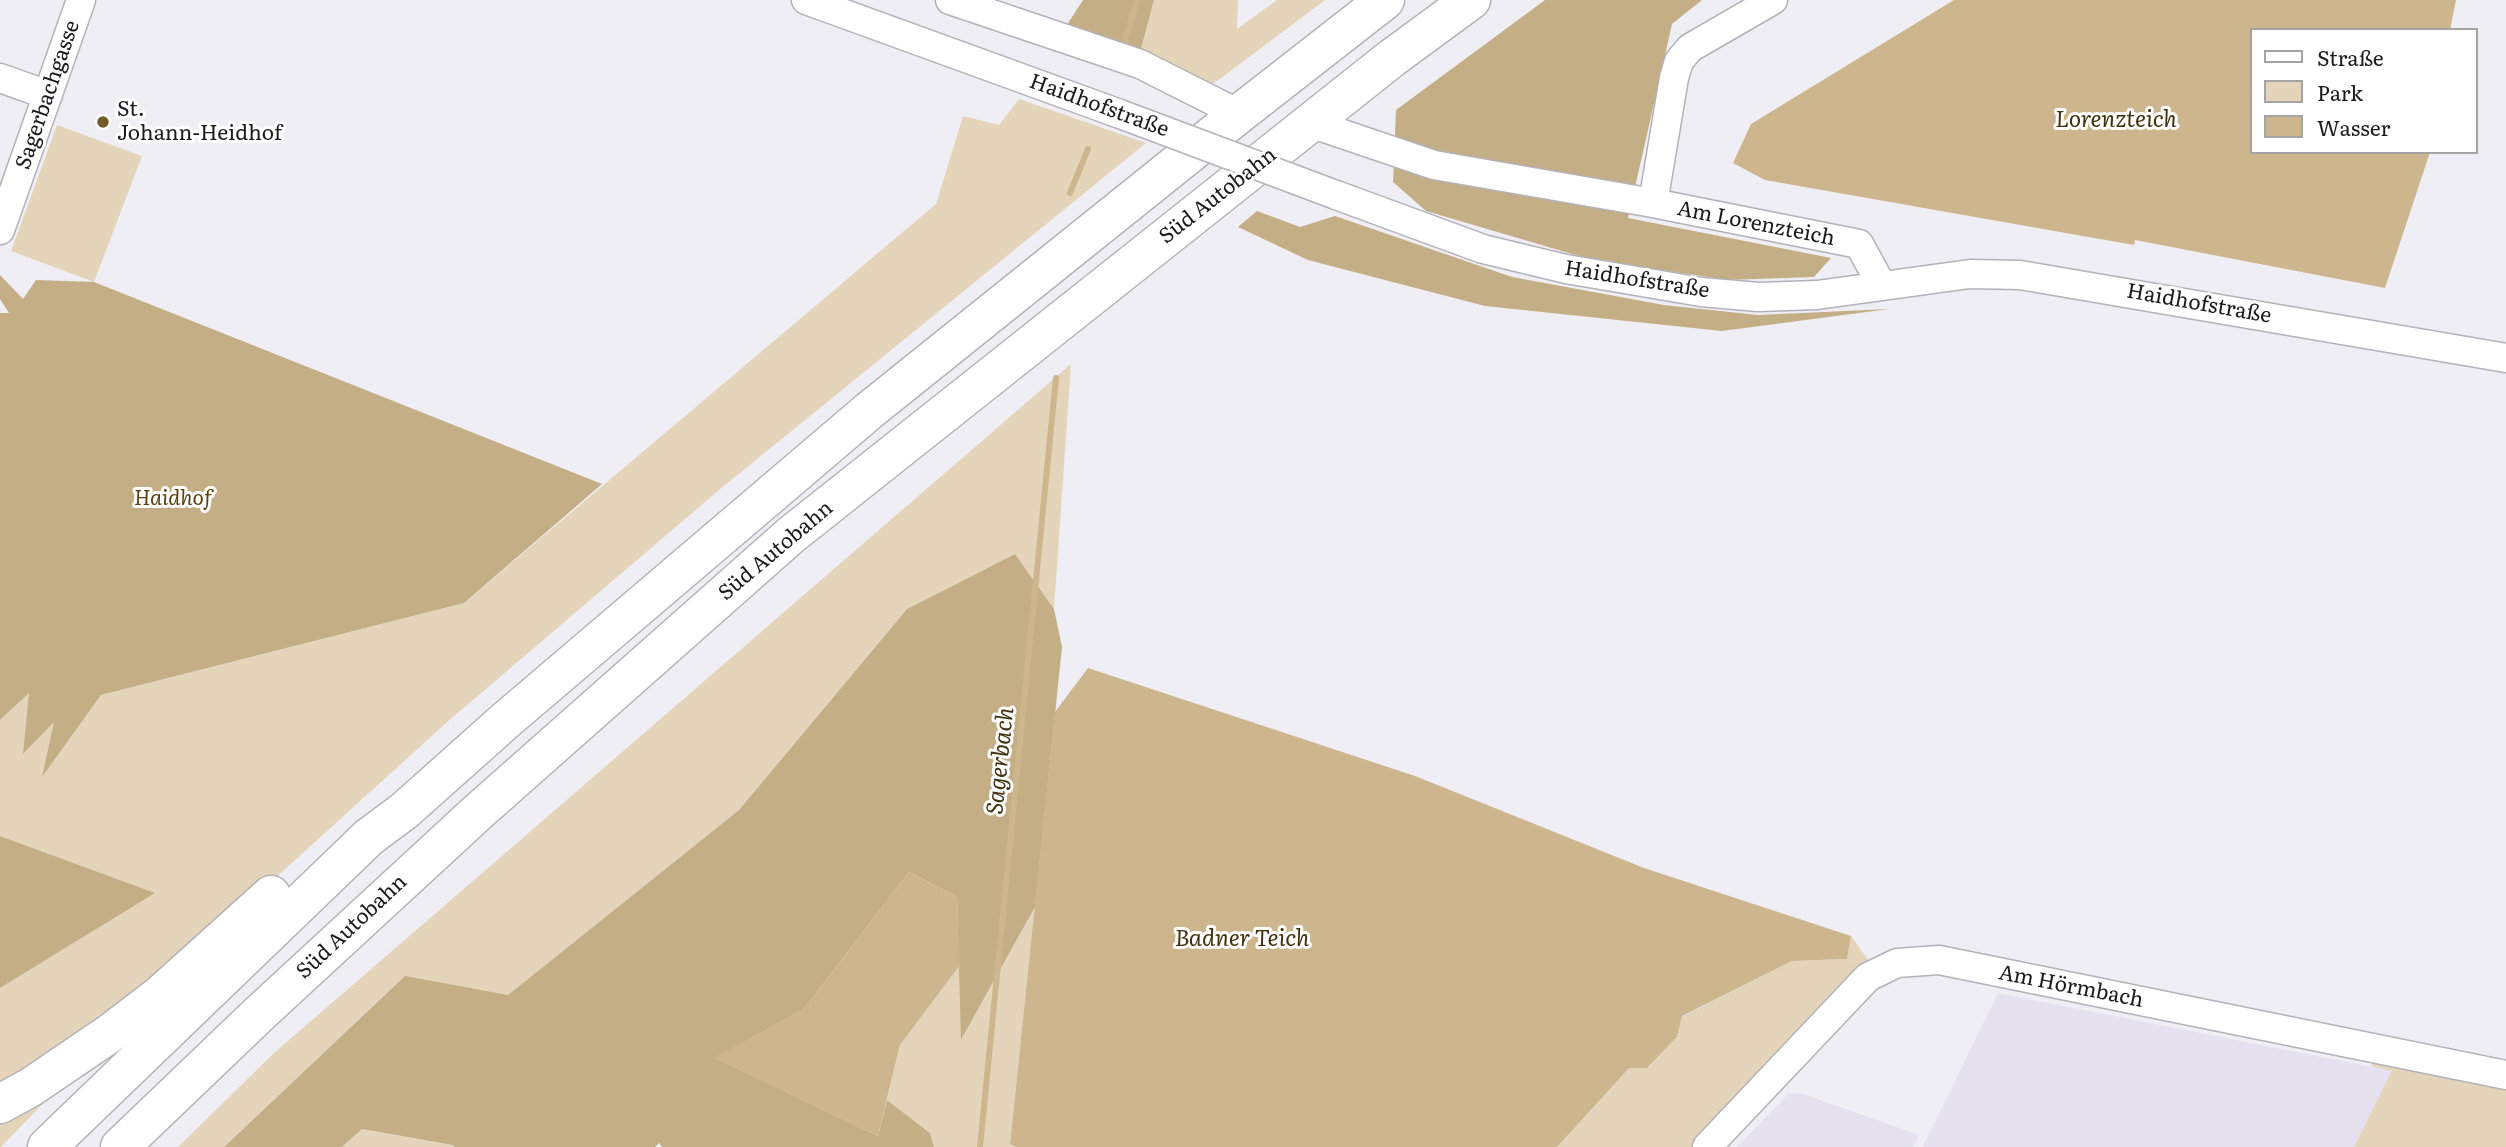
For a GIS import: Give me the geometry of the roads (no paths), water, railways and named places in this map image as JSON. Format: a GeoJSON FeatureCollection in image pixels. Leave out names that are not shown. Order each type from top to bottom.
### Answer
{"type":"FeatureCollection","features":[{"type":"Feature","properties":{"kind":"highway"},"geometry":{"type":"LineString","coordinates":[[47,1147],[369,837],[404,811],[506,720],[870,410],[1385,0]]}},
{"type":"Feature","properties":{"kind":"highway","name":"Süd Autobahn"},"geometry":{"type":"LineString","coordinates":[[120,1147],[468,821],[791,535],[1310,123],[1471,0]]}},
{"type":"Feature","properties":{"kind":"highway"},"geometry":{"type":"LineString","coordinates":[[0,1104],[32,1087],[160,995],[286,883],[369,837]]}},
{"type":"Feature","properties":{"kind":"street","name":"Sagerbachgasse"},"geometry":{"type":"LineString","coordinates":[[0,230],[81,0]]}},
{"type":"Feature","properties":{"kind":"street","name":"Haidhofstraße"},"geometry":{"type":"LineString","coordinates":[[806,0],[1483,249],[1566,270],[1701,292],[1758,297],[1817,295],[1970,274],[2020,275],[2506,358]]}},
{"type":"Feature","properties":{"kind":"street"},"geometry":{"type":"LineString","coordinates":[[950,0],[1140,64],[1239,114]]}},
{"type":"Feature","properties":{"kind":"street","name":"Am Lorenzteich"},"geometry":{"type":"LineString","coordinates":[[1773,0],[1690,48],[1679,61],[1653,203],[1859,244],[1882,286]]}},
{"type":"Feature","properties":{"kind":"street"},"geometry":{"type":"LineString","coordinates":[[0,78],[48,95]]}},
{"type":"Feature","properties":{"kind":"street"},"geometry":{"type":"LineString","coordinates":[[1310,123],[1434,165],[1653,203]]}},
{"type":"Feature","properties":{"kind":"street","name":"Am Hörmbach"},"geometry":{"type":"LineString","coordinates":[[1707,1147],[1868,977],[1897,962],[1939,960],[2506,1074]]}},
{"type":"Feature","properties":{"kind":"water","name":"Lorenzteich"},"geometry":{"type":"Polygon","coordinates":[[[1954,0],[2456,0],[2450,28],[2250,28],[2250,154],[2429,154],[2385,288],[2135,240],[2134,245],[1765,180],[1733,163],[1751,124],[1954,0]]]}},
{"type":"Feature","properties":{"kind":"water","name":"Badner Teich"},"geometry":{"type":"Polygon","coordinates":[[[1088,668],[1415,776],[1644,868],[1851,936],[1847,959],[1792,961],[1682,1016],[1677,1037],[1647,1068],[1629,1068],[1557,1147],[1016,1147],[1010,1144],[1055,712],[1088,668]]]}},
{"type":"Feature","properties":{"kind":"water"},"geometry":{"type":"Polygon","coordinates":[[[909,872],[957,897],[960,965],[900,1045],[878,1136],[714,1058],[804,1009],[909,872]]]}},
{"type":"Feature","properties":{"kind":"waterway","name":"Sagerbach"},"geometry":{"type":"LineString","coordinates":[[1123,48],[1137,0]]}},
{"type":"Feature","properties":{"kind":"waterway","name":"Sagerbach"},"geometry":{"type":"LineString","coordinates":[[1070,193],[1088,149]]}},
{"type":"Feature","properties":{"kind":"waterway","name":"Sagerbach"},"geometry":{"type":"LineString","coordinates":[[980,1147],[1056,378]]}},
{"type":"Feature","properties":{"kind":"place","name":"St. Johann-Heidhof"},"geometry":{"type":"Point","coordinates":[103,122]}},
{"type":"Feature","properties":{"kind":"park label","name":"Haidhof"},"geometry":{"type":"Point","coordinates":[173,499]}}]}
